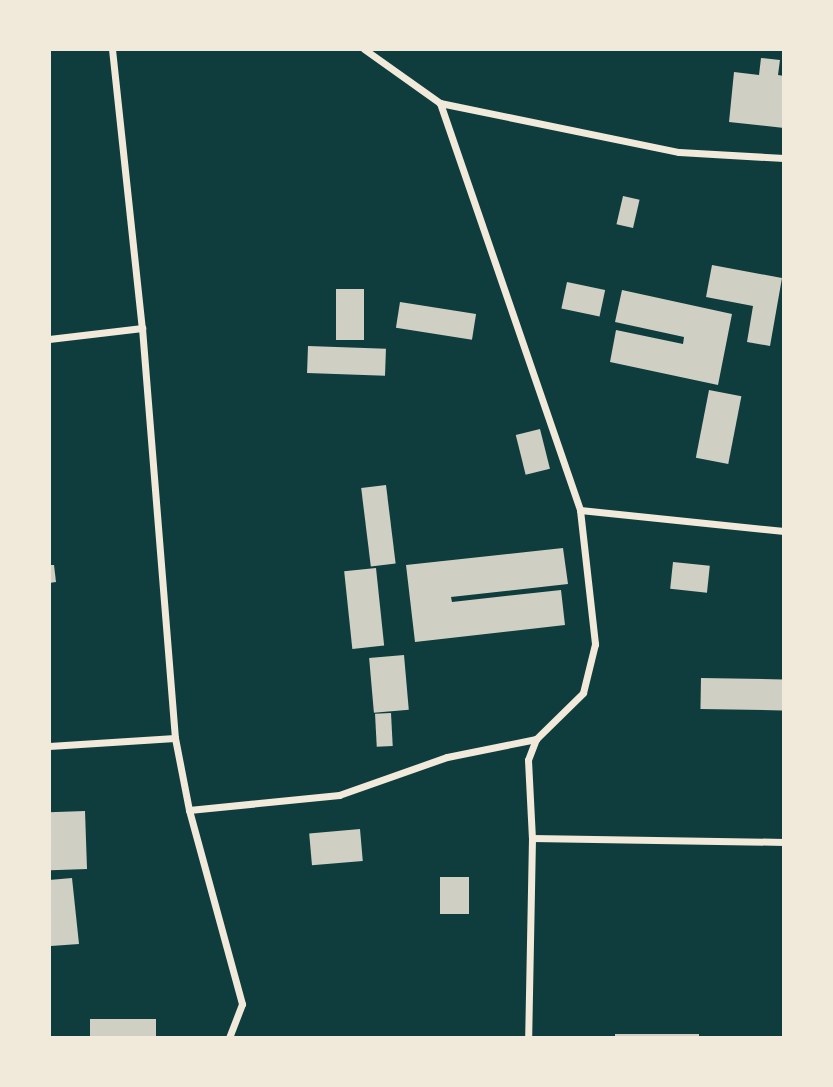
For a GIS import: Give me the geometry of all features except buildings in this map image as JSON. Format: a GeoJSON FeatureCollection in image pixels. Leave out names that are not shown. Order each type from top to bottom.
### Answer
{"type":"FeatureCollection","features":[{"type":"Feature","properties":{"kind":"street"},"geometry":{"type":"LineString","coordinates":[[112,49],[142,328],[175,738],[189,810],[242,1004],[229,1038]]}},
{"type":"Feature","properties":{"kind":"street"},"geometry":{"type":"LineString","coordinates":[[364,49],[440,103],[679,152],[784,158]]}},
{"type":"Feature","properties":{"kind":"street"},"geometry":{"type":"LineString","coordinates":[[440,103],[580,510],[594,644],[583,693],[536,739],[528,761],[532,838],[528,1038]]}},
{"type":"Feature","properties":{"kind":"street"},"geometry":{"type":"LineString","coordinates":[[49,339],[142,328]]}},
{"type":"Feature","properties":{"kind":"street"},"geometry":{"type":"LineString","coordinates":[[580,510],[784,531]]}},
{"type":"Feature","properties":{"kind":"street"},"geometry":{"type":"LineString","coordinates":[[49,746],[175,738]]}},
{"type":"Feature","properties":{"kind":"street"},"geometry":{"type":"LineString","coordinates":[[189,810],[339,795],[447,757],[536,739]]}},
{"type":"Feature","properties":{"kind":"street"},"geometry":{"type":"LineString","coordinates":[[532,838],[784,842]]}}]}
